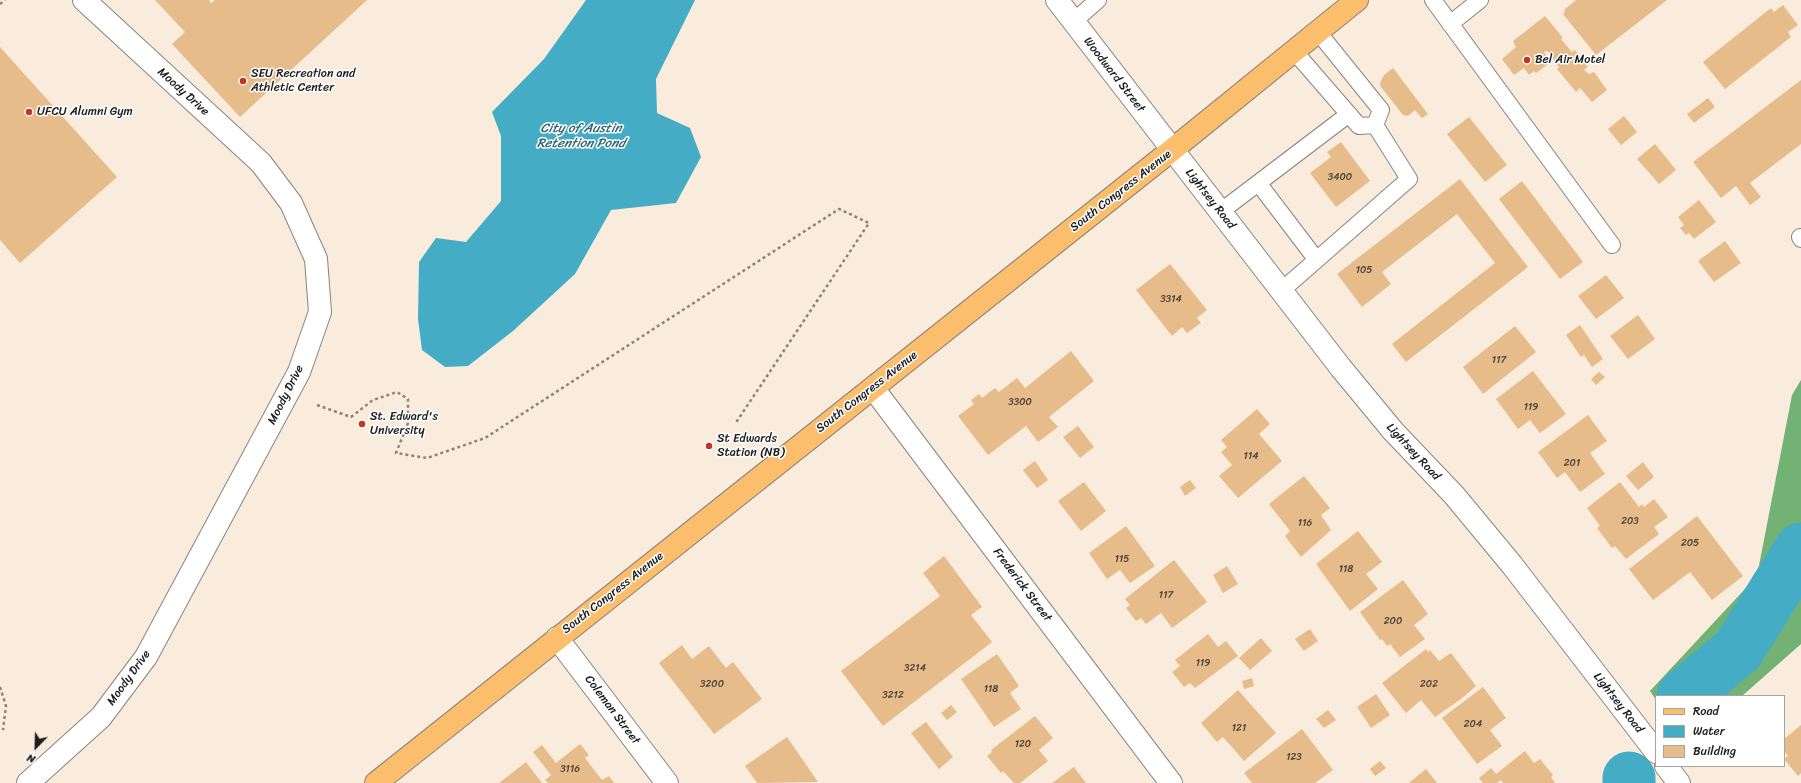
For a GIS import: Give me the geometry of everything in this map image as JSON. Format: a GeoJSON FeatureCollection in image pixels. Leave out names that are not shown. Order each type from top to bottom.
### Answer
{"type":"FeatureCollection","features":[{"type":"Feature","properties":{"kind":"main road","name":"South Congress Avenue"},"geometry":{"type":"LineString","coordinates":[[376,783],[1172,150],[1357,0]]}},
{"type":"Feature","properties":{"kind":"street","name":"Moody Drive"},"geometry":{"type":"LineString","coordinates":[[28,783],[101,717],[146,657],[300,372],[320,312],[316,259],[291,203],[265,168],[84,0]]}},
{"type":"Feature","properties":{"kind":"street","name":"Woodward Street"},"geometry":{"type":"LineString","coordinates":[[1057,0],[1172,150]]}},
{"type":"Feature","properties":{"kind":"street","name":"Lightsey Road"},"geometry":{"type":"LineString","coordinates":[[1172,150],[1341,368],[1393,431],[1454,495],[1512,565],[1655,751]]}},
{"type":"Feature","properties":{"kind":"street","name":"Frederick Street"},"geometry":{"type":"LineString","coordinates":[[873,388],[1171,783]]}},
{"type":"Feature","properties":{"kind":"street","name":"Coleman Street"},"geometry":{"type":"LineString","coordinates":[[557,638],[667,783]]}},
{"type":"Feature","properties":{"kind":"street"},"geometry":{"type":"LineString","coordinates":[[1667,767],[1679,783]]}},
{"type":"Feature","properties":{"kind":"lane"},"geometry":{"type":"LineString","coordinates":[[1074,22],[1098,0]]}},
{"type":"Feature","properties":{"kind":"lane"},"geometry":{"type":"LineString","coordinates":[[1433,0],[1612,245]]}},
{"type":"Feature","properties":{"kind":"lane"},"geometry":{"type":"LineString","coordinates":[[1450,24],[1480,0]]}},
{"type":"Feature","properties":{"kind":"lane"},"geometry":{"type":"LineString","coordinates":[[1318,32],[1381,110],[1375,125]]}},
{"type":"Feature","properties":{"kind":"lane"},"geometry":{"type":"LineString","coordinates":[[1294,51],[1359,126],[1375,125]]}},
{"type":"Feature","properties":{"kind":"lane"},"geometry":{"type":"LineString","coordinates":[[1220,212],[1259,184],[1349,114]]}},
{"type":"Feature","properties":{"kind":"lane"},"geometry":{"type":"LineString","coordinates":[[1281,291],[1316,259],[1409,180],[1375,125]]}},
{"type":"Feature","properties":{"kind":"lane"},"geometry":{"type":"LineString","coordinates":[[1259,184],[1316,259]]}},
{"type":"Feature","properties":{"kind":"path"},"geometry":{"type":"LineString","coordinates":[[0,4],[5,0]]}},
{"type":"Feature","properties":{"kind":"path"},"geometry":{"type":"LineString","coordinates":[[317,405],[351,417],[373,400],[397,392],[408,398],[408,423],[396,453],[427,458],[485,438],[839,209],[869,223],[735,424]]}},
{"type":"Feature","properties":{"kind":"path"},"geometry":{"type":"LineString","coordinates":[[0,687],[6,706],[3,730]]}},
{"type":"Feature","properties":{"kind":"green space"},"geometry":{"type":"Polygon","coordinates":[[[1801,380],[1801,644],[1743,695],[1655,695],[1655,698],[1650,691],[1757,576],[1792,395],[1801,380]]]}},
{"type":"Feature","properties":{"kind":"green space"},"geometry":{"type":"Polygon","coordinates":[[[1628,770],[1639,783],[1623,783],[1628,770]]]}},
{"type":"Feature","properties":{"kind":"water","name":"City of Austin Retention Pond"},"geometry":{"type":"Polygon","coordinates":[[[586,0],[695,0],[656,79],[657,113],[690,128],[701,157],[676,203],[611,210],[575,274],[513,331],[468,366],[445,367],[422,350],[418,319],[419,262],[436,238],[466,242],[501,201],[501,136],[492,112],[544,59],[586,0]]]}},
{"type":"Feature","properties":{"kind":"building","name":"SEU Recreation and Athletic Center"},"geometry":{"type":"Polygon","coordinates":[[[155,0],[209,0],[211,3],[215,0],[367,0],[240,117],[172,44],[185,32],[155,0]]]}},
{"type":"Feature","properties":{"kind":"building"},"geometry":{"type":"Polygon","coordinates":[[[1576,0],[1667,0],[1596,55],[1563,14],[1565,12],[1564,10],[1576,0]]]}},
{"type":"Feature","properties":{"kind":"building"},"geometry":{"type":"Polygon","coordinates":[[[1783,5],[1798,25],[1788,32],[1791,37],[1725,89],[1703,62],[1771,8],[1774,12],[1783,5]]]}},
{"type":"Feature","properties":{"kind":"building","name":"Bel Air Motel"},"geometry":{"type":"Polygon","coordinates":[[[1545,16],[1563,38],[1561,39],[1572,52],[1575,50],[1588,67],[1584,70],[1589,74],[1594,72],[1607,90],[1592,102],[1580,88],[1576,92],[1557,69],[1559,67],[1547,51],[1544,52],[1551,62],[1536,73],[1534,71],[1529,75],[1524,68],[1514,75],[1502,59],[1516,47],[1513,41],[1545,16]]]}},
{"type":"Feature","properties":{"kind":"building","name":"UFCU Alumni Gym"},"geometry":{"type":"Polygon","coordinates":[[[0,47],[117,177],[20,263],[0,240],[0,47]]]}},
{"type":"Feature","properties":{"kind":"building"},"geometry":{"type":"Polygon","coordinates":[[[1393,68],[1428,114],[1422,118],[1415,110],[1408,116],[1403,115],[1381,87],[1380,83],[1384,75],[1393,68]]]}},
{"type":"Feature","properties":{"kind":"building"},"geometry":{"type":"Polygon","coordinates":[[[1801,80],[1801,144],[1750,183],[1761,197],[1750,205],[1736,186],[1721,198],[1693,162],[1801,80]]]}},
{"type":"Feature","properties":{"kind":"building"},"geometry":{"type":"Polygon","coordinates":[[[1708,98],[1715,107],[1694,123],[1687,114],[1708,98]]]}},
{"type":"Feature","properties":{"kind":"building"},"geometry":{"type":"Polygon","coordinates":[[[1624,116],[1637,132],[1621,145],[1608,129],[1624,116]]]}},
{"type":"Feature","properties":{"kind":"building"},"geometry":{"type":"Polygon","coordinates":[[[1469,117],[1507,165],[1485,182],[1447,134],[1469,117]]]}},
{"type":"Feature","properties":{"kind":"building"},"geometry":{"type":"Polygon","coordinates":[[[1341,142],[1370,181],[1336,207],[1310,173],[1331,157],[1327,152],[1341,142]]]}},
{"type":"Feature","properties":{"kind":"building"},"geometry":{"type":"Polygon","coordinates":[[[1655,144],[1676,170],[1659,184],[1637,159],[1655,144]]]}},
{"type":"Feature","properties":{"kind":"building"},"geometry":{"type":"Polygon","coordinates":[[[1460,179],[1528,267],[1406,362],[1392,344],[1495,263],[1457,214],[1382,272],[1391,284],[1362,307],[1337,274],[1460,179]]]}},
{"type":"Feature","properties":{"kind":"building"},"geometry":{"type":"Polygon","coordinates":[[[1522,181],[1583,262],[1560,279],[1499,199],[1522,181]]]}},
{"type":"Feature","properties":{"kind":"building"},"geometry":{"type":"Polygon","coordinates":[[[1699,200],[1716,222],[1694,239],[1689,233],[1686,235],[1680,228],[1684,225],[1678,217],[1699,200]]]}},
{"type":"Feature","properties":{"kind":"building"},"geometry":{"type":"Polygon","coordinates":[[[1725,241],[1741,263],[1714,282],[1698,261],[1725,241]]]}},
{"type":"Feature","properties":{"kind":"building"},"geometry":{"type":"Polygon","coordinates":[[[1170,264],[1207,310],[1197,318],[1201,323],[1187,333],[1182,327],[1172,336],[1136,290],[1170,264]]]}},
{"type":"Feature","properties":{"kind":"building"},"geometry":{"type":"Polygon","coordinates":[[[1606,275],[1624,298],[1596,319],[1578,296],[1606,275]]]}},
{"type":"Feature","properties":{"kind":"building"},"geometry":{"type":"Polygon","coordinates":[[[1638,315],[1655,339],[1628,359],[1610,336],[1638,315]]]}},
{"type":"Feature","properties":{"kind":"building"},"geometry":{"type":"Polygon","coordinates":[[[1580,325],[1603,359],[1592,367],[1584,355],[1581,357],[1566,335],[1580,325]]]}},
{"type":"Feature","properties":{"kind":"building"},"geometry":{"type":"Polygon","coordinates":[[[1515,326],[1536,352],[1483,394],[1463,367],[1515,326]]]}},
{"type":"Feature","properties":{"kind":"building"},"geometry":{"type":"Polygon","coordinates":[[[1071,351],[1094,381],[1049,417],[1058,427],[1038,442],[1026,426],[988,455],[958,416],[974,404],[971,400],[979,394],[982,398],[995,388],[999,392],[1017,378],[1025,388],[1071,351]]]}},
{"type":"Feature","properties":{"kind":"building"},"geometry":{"type":"Polygon","coordinates":[[[1533,371],[1566,414],[1540,433],[1530,420],[1518,429],[1496,399],[1533,371]]]}},
{"type":"Feature","properties":{"kind":"building"},"geometry":{"type":"Polygon","coordinates":[[[1599,372],[1605,377],[1596,385],[1591,379],[1599,372]]]}},
{"type":"Feature","properties":{"kind":"building"},"geometry":{"type":"Polygon","coordinates":[[[1257,409],[1270,424],[1259,434],[1282,461],[1238,498],[1219,476],[1232,465],[1221,452],[1227,447],[1221,440],[1257,409]]]}},
{"type":"Feature","properties":{"kind":"building"},"geometry":{"type":"Polygon","coordinates":[[[1588,415],[1607,441],[1590,453],[1605,474],[1580,492],[1565,472],[1557,478],[1538,452],[1588,415]]]}},
{"type":"Feature","properties":{"kind":"building"},"geometry":{"type":"Polygon","coordinates":[[[1078,426],[1094,447],[1080,458],[1063,437],[1078,426]]]}},
{"type":"Feature","properties":{"kind":"building"},"geometry":{"type":"Polygon","coordinates":[[[1035,461],[1048,480],[1037,488],[1023,470],[1035,461]]]}},
{"type":"Feature","properties":{"kind":"building"},"geometry":{"type":"Polygon","coordinates":[[[1643,462],[1654,477],[1638,490],[1626,476],[1643,462]]]}},
{"type":"Feature","properties":{"kind":"building"},"geometry":{"type":"Polygon","coordinates":[[[1304,476],[1330,508],[1321,515],[1331,530],[1301,557],[1285,536],[1290,531],[1269,504],[1304,476]]]}},
{"type":"Feature","properties":{"kind":"building"},"geometry":{"type":"Polygon","coordinates":[[[1190,480],[1196,488],[1185,496],[1180,487],[1190,480]]]}},
{"type":"Feature","properties":{"kind":"building"},"geometry":{"type":"Polygon","coordinates":[[[1084,482],[1106,511],[1081,531],[1058,501],[1084,482]]]}},
{"type":"Feature","properties":{"kind":"building"},"geometry":{"type":"Polygon","coordinates":[[[1620,482],[1639,507],[1642,504],[1644,507],[1654,499],[1668,517],[1654,527],[1659,534],[1626,559],[1615,546],[1612,548],[1597,528],[1600,526],[1587,508],[1620,482]]]}},
{"type":"Feature","properties":{"kind":"building"},"geometry":{"type":"Polygon","coordinates":[[[1697,516],[1743,576],[1712,600],[1690,572],[1653,600],[1629,569],[1697,516]]]}},
{"type":"Feature","properties":{"kind":"building"},"geometry":{"type":"Polygon","coordinates":[[[1126,526],[1155,566],[1130,583],[1120,570],[1107,579],[1089,553],[1126,526]]]}},
{"type":"Feature","properties":{"kind":"building"},"geometry":{"type":"Polygon","coordinates":[[[1358,531],[1382,562],[1366,574],[1378,589],[1350,611],[1316,564],[1358,531]]]}},
{"type":"Feature","properties":{"kind":"building"},"geometry":{"type":"Polygon","coordinates":[[[944,556],[982,607],[971,615],[992,642],[883,726],[841,671],[940,596],[923,573],[944,556]]]}},
{"type":"Feature","properties":{"kind":"building"},"geometry":{"type":"Polygon","coordinates":[[[1174,560],[1207,602],[1172,628],[1161,613],[1146,624],[1141,618],[1136,621],[1126,608],[1130,605],[1125,599],[1174,560]]]}},
{"type":"Feature","properties":{"kind":"building"},"geometry":{"type":"Polygon","coordinates":[[[1227,566],[1238,584],[1223,593],[1213,575],[1227,566]]]}},
{"type":"Feature","properties":{"kind":"building"},"geometry":{"type":"Polygon","coordinates":[[[1403,580],[1428,614],[1414,625],[1425,639],[1400,657],[1390,644],[1387,646],[1382,639],[1380,640],[1360,612],[1403,580]]]}},
{"type":"Feature","properties":{"kind":"building"},"geometry":{"type":"Polygon","coordinates":[[[1310,629],[1318,641],[1304,651],[1295,639],[1310,629]]]}},
{"type":"Feature","properties":{"kind":"building"},"geometry":{"type":"Polygon","coordinates":[[[1208,634],[1218,647],[1226,641],[1238,656],[1195,688],[1190,683],[1184,687],[1172,672],[1180,666],[1175,660],[1208,634]]]}},
{"type":"Feature","properties":{"kind":"building"},"geometry":{"type":"Polygon","coordinates":[[[1261,638],[1272,651],[1250,670],[1239,658],[1261,638]]]}},
{"type":"Feature","properties":{"kind":"building"},"geometry":{"type":"Polygon","coordinates":[[[682,645],[692,659],[709,646],[726,668],[733,662],[762,699],[714,734],[659,663],[682,645]]]}},
{"type":"Feature","properties":{"kind":"building"},"geometry":{"type":"Polygon","coordinates":[[[1426,649],[1428,652],[1430,650],[1439,661],[1451,653],[1476,686],[1461,699],[1435,717],[1421,700],[1406,713],[1382,683],[1426,649]]]}},
{"type":"Feature","properties":{"kind":"building"},"geometry":{"type":"Polygon","coordinates":[[[997,654],[1019,686],[1010,693],[1021,709],[994,727],[961,679],[997,654]]]}},
{"type":"Feature","properties":{"kind":"building"},"geometry":{"type":"Polygon","coordinates":[[[1252,678],[1254,686],[1244,689],[1242,681],[1252,678]]]}},
{"type":"Feature","properties":{"kind":"building"},"geometry":{"type":"Polygon","coordinates":[[[1483,687],[1506,718],[1490,730],[1502,746],[1477,764],[1442,718],[1483,687]]]}},
{"type":"Feature","properties":{"kind":"building"},"geometry":{"type":"Polygon","coordinates":[[[1238,690],[1276,733],[1244,761],[1223,737],[1217,742],[1201,723],[1238,690]]]}},
{"type":"Feature","properties":{"kind":"building"},"geometry":{"type":"Polygon","coordinates":[[[1376,694],[1390,715],[1371,728],[1357,707],[1376,694]]]}},
{"type":"Feature","properties":{"kind":"building"},"geometry":{"type":"Polygon","coordinates":[[[951,705],[957,712],[947,720],[941,713],[951,705]]]}},
{"type":"Feature","properties":{"kind":"building"},"geometry":{"type":"Polygon","coordinates":[[[1328,710],[1336,720],[1324,728],[1316,719],[1328,710]]]}},
{"type":"Feature","properties":{"kind":"building"},"geometry":{"type":"Polygon","coordinates":[[[1035,716],[1053,738],[1039,750],[1048,761],[1020,783],[1014,783],[1003,771],[1001,773],[987,756],[992,752],[991,750],[1035,716]]]}},
{"type":"Feature","properties":{"kind":"building"},"geometry":{"type":"Polygon","coordinates":[[[926,722],[953,757],[939,769],[911,733],[926,722]]]}},
{"type":"Feature","properties":{"kind":"building"},"geometry":{"type":"Polygon","coordinates":[[[1801,725],[1801,773],[1798,776],[1785,760],[1788,756],[1785,752],[1785,738],[1801,725]]]}},
{"type":"Feature","properties":{"kind":"building"},"geometry":{"type":"Polygon","coordinates":[[[1302,729],[1333,770],[1315,783],[1252,783],[1244,773],[1302,729]]]}},
{"type":"Feature","properties":{"kind":"building"},"geometry":{"type":"Polygon","coordinates":[[[787,737],[818,782],[757,783],[745,766],[787,737]]]}},
{"type":"Feature","properties":{"kind":"building"},"geometry":{"type":"Polygon","coordinates":[[[580,744],[589,755],[585,758],[602,780],[609,776],[614,783],[548,783],[545,780],[551,775],[533,752],[542,745],[556,763],[580,744]]]}},
{"type":"Feature","properties":{"kind":"building"},"geometry":{"type":"Polygon","coordinates":[[[1525,751],[1534,763],[1540,759],[1553,775],[1551,777],[1555,783],[1503,783],[1501,780],[1497,783],[1483,783],[1479,778],[1491,768],[1496,774],[1525,751]]]}},
{"type":"Feature","properties":{"kind":"building"},"geometry":{"type":"Polygon","coordinates":[[[1380,761],[1386,768],[1375,776],[1370,769],[1380,761]]]}},
{"type":"Feature","properties":{"kind":"building"},"geometry":{"type":"Polygon","coordinates":[[[526,762],[542,783],[499,783],[526,762]]]}},
{"type":"Feature","properties":{"kind":"building"},"geometry":{"type":"Polygon","coordinates":[[[1074,767],[1086,783],[1052,783],[1074,767]]]}},
{"type":"Feature","properties":{"kind":"building"},"geometry":{"type":"Polygon","coordinates":[[[1426,769],[1437,783],[1410,783],[1410,782],[1426,769]]]}},
{"type":"Feature","properties":{"kind":"waterway"},"geometry":{"type":"LineString","coordinates":[[1684,695],[1738,650],[1801,549]]}},
{"type":"Feature","properties":{"kind":"waterway"},"geometry":{"type":"LineString","coordinates":[[1629,778],[1629,783]]}},
{"type":"Feature","properties":{"kind":"place","name":"Bel Air Motel"},"geometry":{"type":"Point","coordinates":[1527,60]}},
{"type":"Feature","properties":{"kind":"place","name":"SEU Recreation and Athletic Center"},"geometry":{"type":"Point","coordinates":[243,81]}},
{"type":"Feature","properties":{"kind":"place","name":"UFCU Alumni Gym"},"geometry":{"type":"Point","coordinates":[29,112]}},
{"type":"Feature","properties":{"kind":"place","name":"St. Edward's University"},"geometry":{"type":"Point","coordinates":[362,424]}},
{"type":"Feature","properties":{"kind":"place","name":"St Edwards Station (NB)"},"geometry":{"type":"Point","coordinates":[709,446]}}]}
